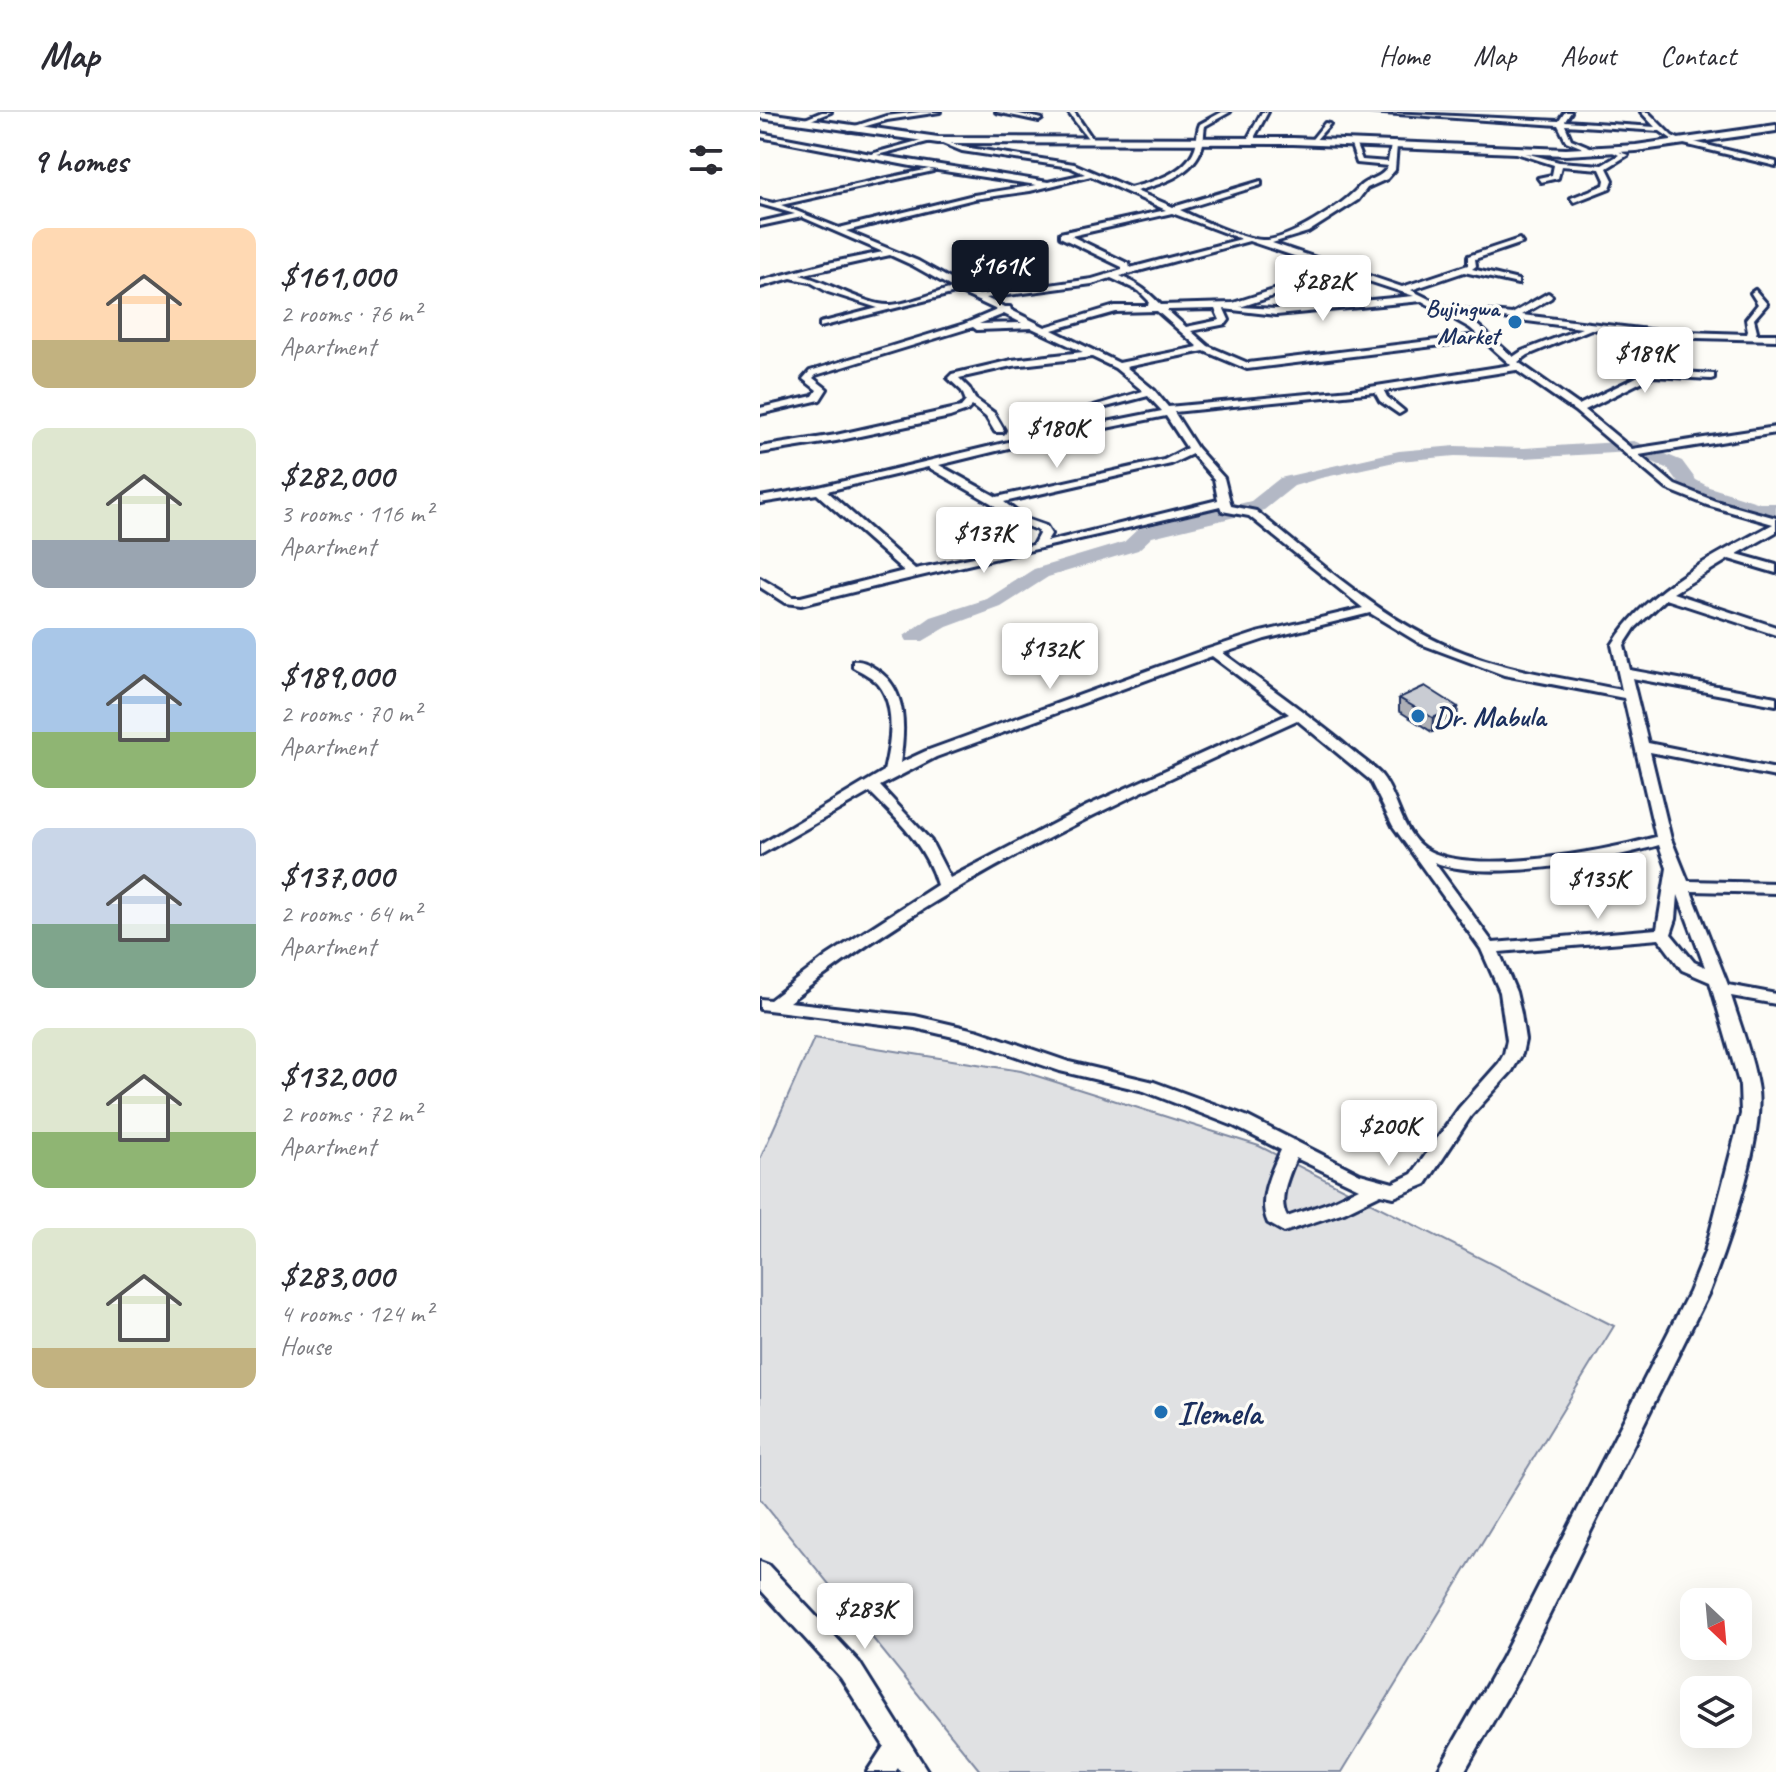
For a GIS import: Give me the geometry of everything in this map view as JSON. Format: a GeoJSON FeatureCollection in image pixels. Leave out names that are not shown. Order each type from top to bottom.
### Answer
{"type":"FeatureCollection","features":[{"type":"Feature","properties":{"kind":"main road"},"geometry":{"type":"LineString","coordinates":[[760,115],[935,140],[1200,140],[1512,150],[1613,150],[1776,128]]}},
{"type":"Feature","properties":{"kind":"street"},"geometry":{"type":"LineString","coordinates":[[801,122],[828,112]]}},
{"type":"Feature","properties":{"kind":"street"},"geometry":{"type":"LineString","coordinates":[[849,129],[886,118],[937,112]]}},
{"type":"Feature","properties":{"kind":"street"},"geometry":{"type":"LineString","coordinates":[[999,112],[1039,119]]}},
{"type":"Feature","properties":{"kind":"street"},"geometry":{"type":"LineString","coordinates":[[1071,112],[1092,140]]}},
{"type":"Feature","properties":{"kind":"street"},"geometry":{"type":"LineString","coordinates":[[1127,191],[1163,180],[1190,164],[1200,140],[1202,125],[1227,112]]}},
{"type":"Feature","properties":{"kind":"street"},"geometry":{"type":"LineString","coordinates":[[1252,141],[1265,112]]}},
{"type":"Feature","properties":{"kind":"street"},"geometry":{"type":"LineString","coordinates":[[1372,112],[1661,129]]}},
{"type":"Feature","properties":{"kind":"street"},"geometry":{"type":"LineString","coordinates":[[1497,120],[1504,112]]}},
{"type":"Feature","properties":{"kind":"street"},"geometry":{"type":"LineString","coordinates":[[1561,123],[1568,112]]}},
{"type":"Feature","properties":{"kind":"street"},"geometry":{"type":"LineString","coordinates":[[1644,113],[1659,112]]}},
{"type":"Feature","properties":{"kind":"street"},"geometry":{"type":"LineString","coordinates":[[1644,113],[1661,129],[1684,142],[1775,163]]}},
{"type":"Feature","properties":{"kind":"street"},"geometry":{"type":"LineString","coordinates":[[1561,123],[1568,140],[1595,151]]}},
{"type":"Feature","properties":{"kind":"street"},"geometry":{"type":"LineString","coordinates":[[1311,142],[1327,124]]}},
{"type":"Feature","properties":{"kind":"street"},"geometry":{"type":"LineString","coordinates":[[857,137],[874,132]]}},
{"type":"Feature","properties":{"kind":"street"},"geometry":{"type":"LineString","coordinates":[[760,135],[1030,186]]}},
{"type":"Feature","properties":{"kind":"street"},"geometry":{"type":"LineString","coordinates":[[826,146],[847,140]]}},
{"type":"Feature","properties":{"kind":"street"},"geometry":{"type":"LineString","coordinates":[[872,155],[935,140],[962,149],[1072,165],[1171,211],[1404,289],[1465,320],[1515,364],[1578,409],[1671,487],[1776,525]]}},
{"type":"Feature","properties":{"kind":"street"},"geometry":{"type":"LineString","coordinates":[[1352,143],[1359,162],[1391,164]]}},
{"type":"Feature","properties":{"kind":"street"},"geometry":{"type":"LineString","coordinates":[[1263,244],[1305,230],[1355,198],[1364,186],[1384,177],[1391,170],[1394,145]]}},
{"type":"Feature","properties":{"kind":"street"},"geometry":{"type":"LineString","coordinates":[[1512,150],[1558,164],[1603,167],[1624,156],[1613,150]]}},
{"type":"Feature","properties":{"kind":"street"},"geometry":{"type":"LineString","coordinates":[[1541,180],[1555,176],[1558,164]]}},
{"type":"Feature","properties":{"kind":"street"},"geometry":{"type":"LineString","coordinates":[[1574,200],[1607,186],[1609,180],[1603,167]]}},
{"type":"Feature","properties":{"kind":"street"},"geometry":{"type":"LineString","coordinates":[[774,205],[942,168]]}},
{"type":"Feature","properties":{"kind":"street"},"geometry":{"type":"LineString","coordinates":[[839,230],[974,197],[1050,185],[1092,174]]}},
{"type":"Feature","properties":{"kind":"street"},"geometry":{"type":"LineString","coordinates":[[1127,273],[1126,266],[1063,235],[1171,211],[1258,183]]}},
{"type":"Feature","properties":{"kind":"street"},"geometry":{"type":"LineString","coordinates":[[760,202],[802,215],[892,252],[960,289],[1007,309],[1118,366],[1154,396],[1219,478],[1224,493],[1223,502],[1231,511],[1252,513],[1263,520],[1283,541],[1372,609],[1425,641],[1509,672],[1629,695]]}},
{"type":"Feature","properties":{"kind":"street"},"geometry":{"type":"LineString","coordinates":[[760,224],[802,215]]}},
{"type":"Feature","properties":{"kind":"street"},"geometry":{"type":"LineString","coordinates":[[978,296],[1016,294],[1113,276],[1249,239]]}},
{"type":"Feature","properties":{"kind":"street"},"geometry":{"type":"LineString","coordinates":[[1404,289],[1465,270],[1472,266],[1471,258],[1519,241]]}},
{"type":"Feature","properties":{"kind":"street"},"geometry":{"type":"LineString","coordinates":[[760,284],[892,252]]}},
{"type":"Feature","properties":{"kind":"street"},"geometry":{"type":"LineString","coordinates":[[1175,320],[1179,314],[1218,308],[1344,270]]}},
{"type":"Feature","properties":{"kind":"street"},"geometry":{"type":"LineString","coordinates":[[1465,270],[1515,282]]}},
{"type":"Feature","properties":{"kind":"street"},"geometry":{"type":"LineString","coordinates":[[1113,276],[1147,293],[1154,306],[1175,320],[1205,348],[1241,365],[1256,366],[1486,337]]}},
{"type":"Feature","properties":{"kind":"street"},"geometry":{"type":"LineString","coordinates":[[784,278],[807,278],[845,295],[887,307]]}},
{"type":"Feature","properties":{"kind":"street"},"geometry":{"type":"LineString","coordinates":[[823,325],[960,289]]}},
{"type":"Feature","properties":{"kind":"street"},"geometry":{"type":"LineString","coordinates":[[1748,338],[1753,331],[1750,319],[1763,304],[1755,293]]}},
{"type":"Feature","properties":{"kind":"street"},"geometry":{"type":"LineString","coordinates":[[1513,317],[1548,296]]}},
{"type":"Feature","properties":{"kind":"street"},"geometry":{"type":"LineString","coordinates":[[964,327],[1040,328],[1103,311],[1154,306],[1276,312],[1425,298]]}},
{"type":"Feature","properties":{"kind":"street"},"geometry":{"type":"LineString","coordinates":[[1185,330],[1225,320],[1218,308]]}},
{"type":"Feature","properties":{"kind":"street"},"geometry":{"type":"LineString","coordinates":[[1443,308],[1657,334],[1776,337]]}},
{"type":"Feature","properties":{"kind":"street"},"geometry":{"type":"LineString","coordinates":[[760,411],[817,398],[822,389],[808,379],[813,373],[964,327],[1007,309]]}},
{"type":"Feature","properties":{"kind":"street"},"geometry":{"type":"LineString","coordinates":[[760,500],[819,490],[1167,412],[1378,389],[1515,364],[1525,353],[1592,327]]}},
{"type":"Feature","properties":{"kind":"street"},"geometry":{"type":"LineString","coordinates":[[1118,366],[1205,348]]}},
{"type":"Feature","properties":{"kind":"street"},"geometry":{"type":"LineString","coordinates":[[999,430],[990,415],[971,401],[966,390],[953,377],[1002,365],[1095,353]]}},
{"type":"Feature","properties":{"kind":"street"},"geometry":{"type":"LineString","coordinates":[[1578,409],[1651,373],[1711,376]]}},
{"type":"Feature","properties":{"kind":"street"},"geometry":{"type":"LineString","coordinates":[[1378,389],[1383,399],[1399,411]]}},
{"type":"Feature","properties":{"kind":"street"},"geometry":{"type":"LineString","coordinates":[[1090,410],[1154,396]]}},
{"type":"Feature","properties":{"kind":"street"},"geometry":{"type":"LineString","coordinates":[[1145,418],[1153,412],[1154,396]]}},
{"type":"Feature","properties":{"kind":"street"},"geometry":{"type":"LineString","coordinates":[[760,450],[931,418],[964,409],[971,401]]}},
{"type":"Feature","properties":{"kind":"street"},"geometry":{"type":"LineString","coordinates":[[1629,453],[1776,430]]}},
{"type":"Feature","properties":{"kind":"street"},"geometry":{"type":"LineString","coordinates":[[995,501],[1167,462],[1193,449]]}},
{"type":"Feature","properties":{"kind":"street"},"geometry":{"type":"LineString","coordinates":[[930,464],[995,501],[1022,521],[1042,528],[1045,534],[1038,546]]}},
{"type":"Feature","properties":{"kind":"street"},"geometry":{"type":"LineString","coordinates":[[819,490],[913,573]]}},
{"type":"Feature","properties":{"kind":"street"},"geometry":{"type":"LineString","coordinates":[[760,582],[789,600],[801,601],[1223,502]]}},
{"type":"Feature","properties":{"kind":"street"},"geometry":{"type":"LineString","coordinates":[[1450,1772],[1510,1668],[1699,1292],[1715,1252],[1750,1114],[1749,1086],[1719,984],[1664,839],[1618,645],[1633,619],[1664,594],[1776,525]]}},
{"type":"Feature","properties":{"kind":"street"},"geometry":{"type":"LineString","coordinates":[[1729,555],[1776,569]]}},
{"type":"Feature","properties":{"kind":"street"},"geometry":{"type":"LineString","coordinates":[[1664,594],[1776,631]]}},
{"type":"Feature","properties":{"kind":"street"},"geometry":{"type":"LineString","coordinates":[[760,851],[891,774],[978,736],[1261,636],[1372,609]]}},
{"type":"Feature","properties":{"kind":"street"},"geometry":{"type":"LineString","coordinates":[[766,1005],[915,1022],[979,1037],[1066,1067],[1148,1086],[1240,1121],[1355,1180],[1394,1190],[1419,1179],[1465,1112],[1506,1067],[1513,1054],[1516,1040],[1508,992],[1489,948],[1400,826],[1376,778],[1318,729],[1214,652]]}},
{"type":"Feature","properties":{"kind":"street"},"geometry":{"type":"LineString","coordinates":[[858,664],[884,683],[894,703],[895,757],[891,774]]}},
{"type":"Feature","properties":{"kind":"street"},"geometry":{"type":"LineString","coordinates":[[1624,673],[1776,701]]}},
{"type":"Feature","properties":{"kind":"street"},"geometry":{"type":"LineString","coordinates":[[766,1005],[944,878],[966,875],[1167,772],[1297,715]]}},
{"type":"Feature","properties":{"kind":"street"},"geometry":{"type":"LineString","coordinates":[[1643,746],[1776,773]]}},
{"type":"Feature","properties":{"kind":"street"},"geometry":{"type":"LineString","coordinates":[[871,785],[905,818],[944,878]]}},
{"type":"Feature","properties":{"kind":"street"},"geometry":{"type":"LineString","coordinates":[[1418,851],[1452,864],[1487,868],[1615,853],[1664,839]]}},
{"type":"Feature","properties":{"kind":"street"},"geometry":{"type":"LineString","coordinates":[[1663,934],[1667,927],[1669,882],[1678,877],[1776,888]]}},
{"type":"Feature","properties":{"kind":"street"},"geometry":{"type":"LineString","coordinates":[[1489,948],[1663,934]]}},
{"type":"Feature","properties":{"kind":"street"},"geometry":{"type":"LineString","coordinates":[[1663,934],[1688,966],[1719,984],[1776,999]]}},
{"type":"Feature","properties":{"kind":"street"},"geometry":{"type":"LineString","coordinates":[[1292,1147],[1280,1171],[1273,1210],[1275,1218],[1284,1225],[1337,1207],[1378,1187]]}},
{"type":"Feature","properties":{"kind":"street"},"geometry":{"type":"LineString","coordinates":[[760,1573],[850,1670],[915,1772]]}},
{"type":"Feature","properties":{"kind":"street"},"geometry":{"type":"LineString","coordinates":[[880,1772],[898,1747]]}},
{"type":"Feature","properties":{"kind":"shaded area","name":"Ilemela"},"geometry":{"type":"Polygon","coordinates":[[[814,1038],[1021,1071],[1259,1146],[1614,1326],[1342,1772],[981,1772],[760,1499],[760,1159],[814,1038]]]}},
{"type":"Feature","properties":{"kind":"building"},"geometry":{"type":"Polygon","coordinates":[[[1425,686],[1458,707],[1433,718],[1399,698],[1425,686]]]}},
{"type":"Feature","properties":{"kind":"waterway"},"geometry":{"type":"LineString","coordinates":[[915,636],[939,622],[994,603],[1041,573],[1131,546],[1145,533],[1257,506],[1287,482],[1399,456],[1455,451],[1524,453],[1634,446],[1675,465],[1689,484],[1702,491],[1758,509],[1776,509]]}},
{"type":"Feature","properties":{"kind":"place","name":"Bujingwa Market"},"geometry":{"type":"Point","coordinates":[1515,322]}},
{"type":"Feature","properties":{"kind":"place","name":"Dr. Mabula"},"geometry":{"type":"Point","coordinates":[1418,716]}},
{"type":"Feature","properties":{"kind":"place","name":"Ilemela"},"geometry":{"type":"Point","coordinates":[1161,1412]}}]}
